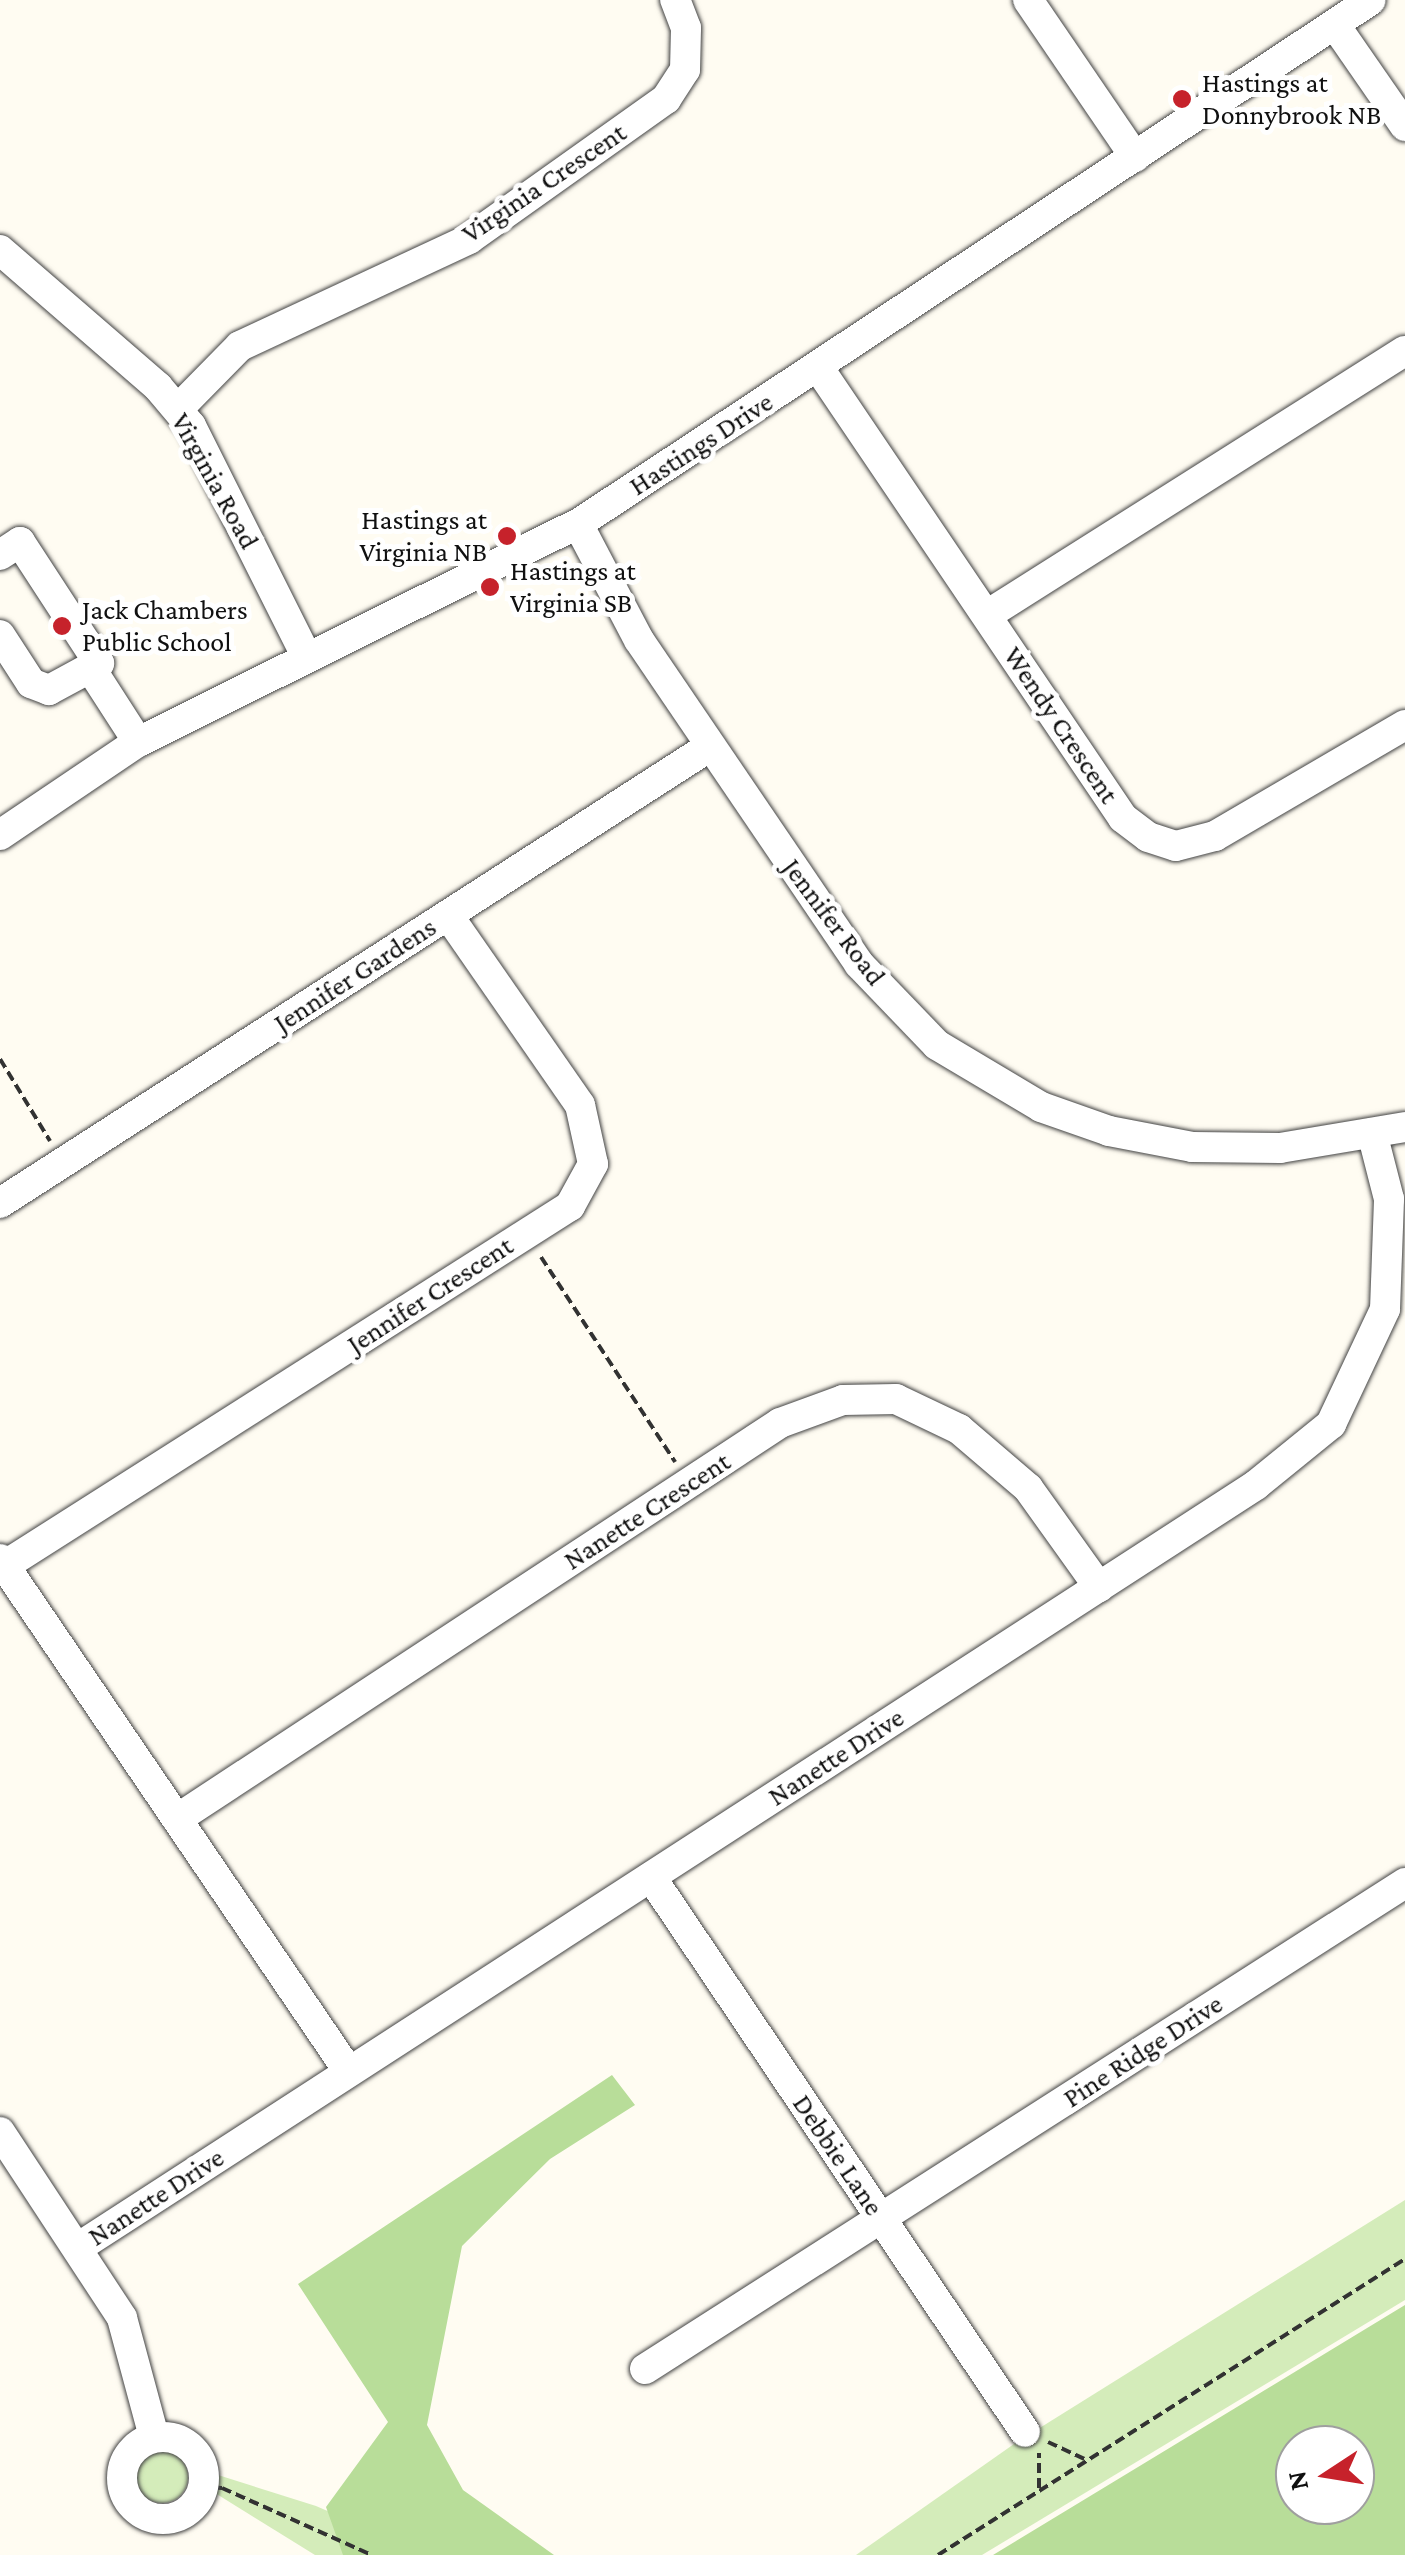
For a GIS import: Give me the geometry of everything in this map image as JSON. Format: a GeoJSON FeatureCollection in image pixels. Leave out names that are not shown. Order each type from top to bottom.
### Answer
{"type":"FeatureCollection","features":[{"type":"Feature","properties":{"kind":"street","name":"Virginia Crescent"},"geometry":{"type":"LineString","coordinates":[[178,409],[240,346],[468,238],[666,99],[685,70],[686,28],[675,0]]}},
{"type":"Feature","properties":{"kind":"street"},"geometry":{"type":"LineString","coordinates":[[1028,0],[1135,157]]}},
{"type":"Feature","properties":{"kind":"street","name":"Hastings Drive"},"geometry":{"type":"LineString","coordinates":[[0,835],[138,742],[578,524],[1371,0]]}},
{"type":"Feature","properties":{"kind":"street"},"geometry":{"type":"LineString","coordinates":[[1335,25],[1405,126]]}},
{"type":"Feature","properties":{"kind":"street","name":"Virginia Road"},"geometry":{"type":"LineString","coordinates":[[0,250],[178,409],[306,658]]}},
{"type":"Feature","properties":{"kind":"street"},"geometry":{"type":"LineString","coordinates":[[987,615],[1405,351]]}},
{"type":"Feature","properties":{"kind":"street","name":"Wendy Crescent"},"geometry":{"type":"LineString","coordinates":[[818,367],[1124,818],[1148,838],[1176,846],[1215,836],[1405,724]]}},
{"type":"Feature","properties":{"kind":"street","name":"Jennifer Road"},"geometry":{"type":"LineString","coordinates":[[578,524],[639,640],[709,747],[859,964],[937,1045],[1041,1107],[1108,1131],[1192,1147],[1280,1148],[1405,1127]]}},
{"type":"Feature","properties":{"kind":"street"},"geometry":{"type":"LineString","coordinates":[[0,555],[20,542],[99,663],[49,690],[31,682],[0,635]]}},
{"type":"Feature","properties":{"kind":"street"},"geometry":{"type":"LineString","coordinates":[[90,669],[138,742]]}},
{"type":"Feature","properties":{"kind":"street","name":"Jennifer Gardens"},"geometry":{"type":"LineString","coordinates":[[0,1203],[709,747]]}},
{"type":"Feature","properties":{"kind":"street","name":"Jennifer Crescent"},"geometry":{"type":"LineString","coordinates":[[2,1562],[570,1206],[593,1164],[580,1106],[448,915]]}},
{"type":"Feature","properties":{"kind":"street","name":"Nanette Drive"},"geometry":{"type":"LineString","coordinates":[[79,2247],[1256,1485],[1332,1424],[1386,1310],[1389,1199],[1372,1133]]}},
{"type":"Feature","properties":{"kind":"street","name":"Nanette Crescent"},"geometry":{"type":"LineString","coordinates":[[177,1819],[780,1424],[843,1400],[896,1398],[959,1430],[1028,1488],[1099,1587]]}},
{"type":"Feature","properties":{"kind":"street"},"geometry":{"type":"LineString","coordinates":[[2,1562],[349,2072]]}},
{"type":"Feature","properties":{"kind":"street","name":"Debbie Lane"},"geometry":{"type":"LineString","coordinates":[[650,1877],[1026,2432]]}},
{"type":"Feature","properties":{"kind":"street","name":"Pine Ridge Drive"},"geometry":{"type":"LineString","coordinates":[[645,2369],[1405,1883]]}},
{"type":"Feature","properties":{"kind":"street"},"geometry":{"type":"LineString","coordinates":[[0,2132],[122,2318],[154,2437]]}},
{"type":"Feature","properties":{"kind":"street"},"geometry":{"type":"LineString","coordinates":[[154,2437],[192,2448],[203,2487],[178,2517],[138,2512],[121,2476],[131,2451],[154,2437]]}},
{"type":"Feature","properties":{"kind":"path"},"geometry":{"type":"LineString","coordinates":[[0,1059],[64,1162]]}},
{"type":"Feature","properties":{"kind":"path"},"geometry":{"type":"LineString","coordinates":[[540,1254],[678,1466]]}},
{"type":"Feature","properties":{"kind":"path"},"geometry":{"type":"LineString","coordinates":[[938,2555],[1405,2259]]}},
{"type":"Feature","properties":{"kind":"path"},"geometry":{"type":"LineString","coordinates":[[1026,2432],[1084,2459]]}},
{"type":"Feature","properties":{"kind":"path"},"geometry":{"type":"LineString","coordinates":[[1026,2432],[1040,2454],[1038,2490]]}},
{"type":"Feature","properties":{"kind":"path"},"geometry":{"type":"LineString","coordinates":[[203,2487],[222,2488],[372,2555]]}},
{"type":"Feature","properties":{"kind":"green space"},"geometry":{"type":"Polygon","coordinates":[[[612,2075],[635,2105],[550,2159],[462,2246],[427,2425],[463,2490],[554,2555],[343,2555],[326,2507],[388,2422],[298,2284],[612,2075]]]}},
{"type":"Feature","properties":{"kind":"green space"},"geometry":{"type":"Polygon","coordinates":[[[1405,2200],[1405,2300],[982,2555],[856,2555],[1014,2444],[1405,2200]]]}},
{"type":"Feature","properties":{"kind":"green space"},"geometry":{"type":"Polygon","coordinates":[[[1405,2305],[1405,2555],[993,2555],[1405,2305]]]}},
{"type":"Feature","properties":{"kind":"green space"},"geometry":{"type":"Polygon","coordinates":[[[162,2451],[181,2458],[188,2477],[181,2496],[162,2503],[143,2496],[136,2477],[143,2458],[162,2451]]]}},
{"type":"Feature","properties":{"kind":"green space"},"geometry":{"type":"Polygon","coordinates":[[[218,2475],[316,2506],[429,2555],[315,2555],[215,2493],[218,2475]]]}},
{"type":"Feature","properties":{"kind":"place","name":"Hastings at Donnybrook NB"},"geometry":{"type":"Point","coordinates":[1182,99]}},
{"type":"Feature","properties":{"kind":"place","name":"Hastings at Virginia NB"},"geometry":{"type":"Point","coordinates":[507,536]}},
{"type":"Feature","properties":{"kind":"place","name":"Hastings at Virginia SB"},"geometry":{"type":"Point","coordinates":[490,587]}},
{"type":"Feature","properties":{"kind":"place","name":"Jack Chambers Public School"},"geometry":{"type":"Point","coordinates":[62,626]}}]}
